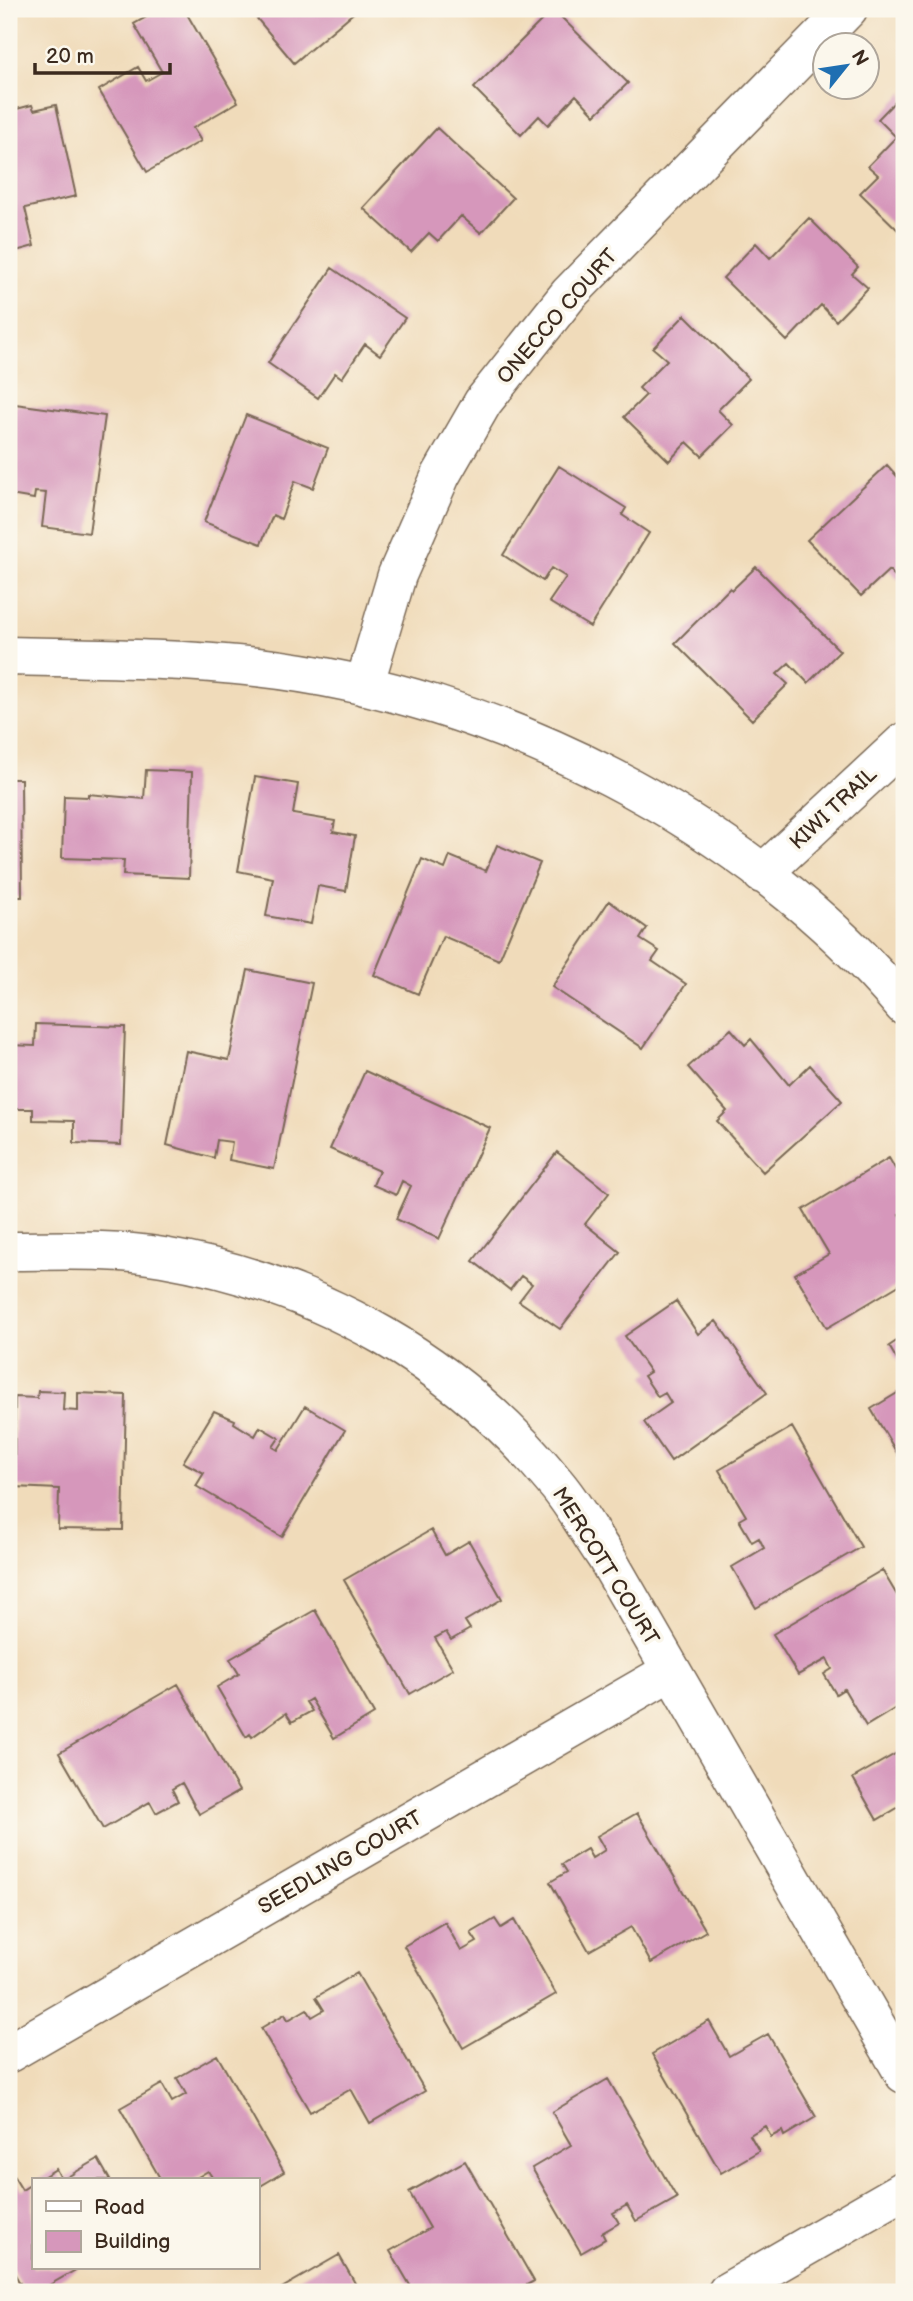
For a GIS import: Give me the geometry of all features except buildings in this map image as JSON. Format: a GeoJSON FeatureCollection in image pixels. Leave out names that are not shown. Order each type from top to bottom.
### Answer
{"type":"FeatureCollection","features":[{"type":"Feature","properties":{"kind":"street","name":"ONECCO COURT"},"geometry":{"type":"LineString","coordinates":[[364,686],[397,575],[441,475],[484,402],[569,294],[848,9]]}},
{"type":"Feature","properties":{"kind":"street"},"geometry":{"type":"LineString","coordinates":[[9,656],[165,660],[259,667],[364,686],[491,723],[592,766],[672,811],[762,874],[819,920],[904,1006]]}},
{"type":"Feature","properties":{"kind":"street","name":"KIWI TRAIL"},"geometry":{"type":"LineString","coordinates":[[762,874],[904,742]]}},
{"type":"Feature","properties":{"kind":"street","name":"MERCOTT COURT"},"geometry":{"type":"LineString","coordinates":[[9,1251],[117,1252],[161,1256],[239,1273],[329,1306],[387,1336],[431,1365],[482,1405],[551,1478],[606,1557],[904,2074]]}},
{"type":"Feature","properties":{"kind":"street","name":"SEEDLING COURT"},"geometry":{"type":"LineString","coordinates":[[9,2053],[671,1671]]}},
{"type":"Feature","properties":{"kind":"street"},"geometry":{"type":"LineString","coordinates":[[727,2292],[904,2190]]}}]}
